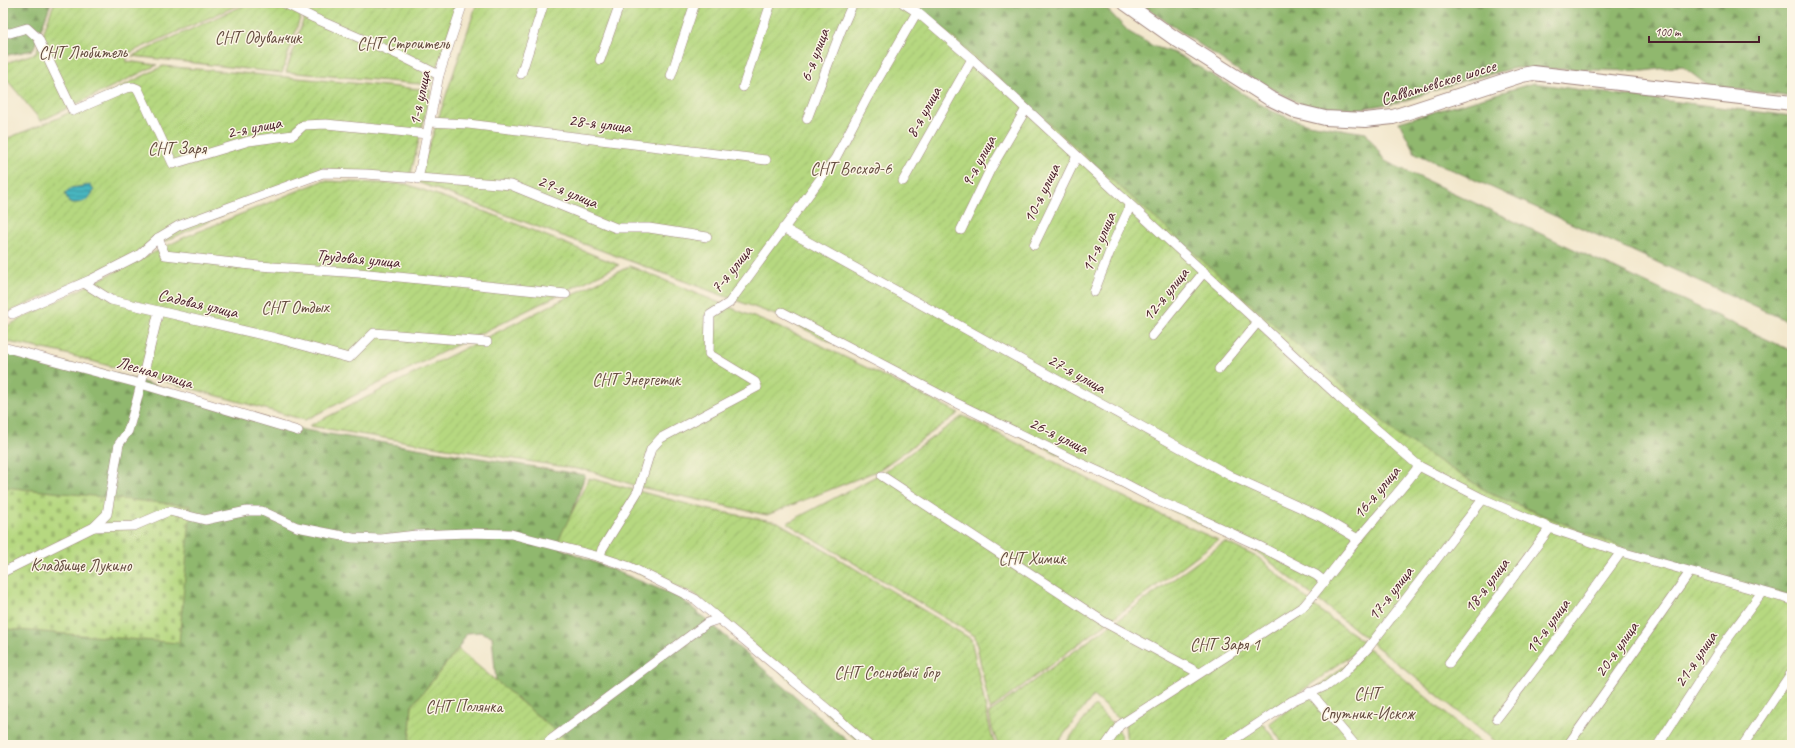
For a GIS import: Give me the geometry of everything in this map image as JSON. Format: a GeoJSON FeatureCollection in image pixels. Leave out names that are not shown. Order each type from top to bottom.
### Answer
{"type":"FeatureCollection","features":[{"type":"Feature","properties":{"kind":"main road","name":"Савватьевское шоссе"},"geometry":{"type":"LineString","coordinates":[[1125,3],[1173,37],[1269,98],[1296,110],[1325,118],[1365,120],[1393,117],[1522,74],[1533,72],[1792,104]]}},
{"type":"Feature","properties":{"kind":"street"},"geometry":{"type":"LineString","coordinates":[[284,3],[314,18],[401,56],[439,75]]}},
{"type":"Feature","properties":{"kind":"street"},"geometry":{"type":"LineString","coordinates":[[521,74],[544,3]]}},
{"type":"Feature","properties":{"kind":"street"},"geometry":{"type":"LineString","coordinates":[[600,60],[620,3]]}},
{"type":"Feature","properties":{"kind":"street"},"geometry":{"type":"LineString","coordinates":[[671,76],[695,3]]}},
{"type":"Feature","properties":{"kind":"street"},"geometry":{"type":"LineString","coordinates":[[742,87],[771,3]]}},
{"type":"Feature","properties":{"kind":"street","name":"6-я улица"},"geometry":{"type":"LineString","coordinates":[[807,119],[839,35],[853,3]]}},
{"type":"Feature","properties":{"kind":"street"},"geometry":{"type":"LineString","coordinates":[[903,3],[918,12],[972,59],[1339,397],[1419,466],[1483,499],[1550,528],[1621,552],[1792,600]]}},
{"type":"Feature","properties":{"kind":"street","name":"1-я улица"},"geometry":{"type":"LineString","coordinates":[[417,179],[439,75],[461,4]]}},
{"type":"Feature","properties":{"kind":"street","name":"7-я улица"},"geometry":{"type":"LineString","coordinates":[[600,557],[602,549],[638,491],[651,449],[661,438],[757,387],[755,382],[709,354],[710,315],[729,303],[783,228],[835,160],[867,98],[918,12]]}},
{"type":"Feature","properties":{"kind":"street","name":"2-я улица"},"geometry":{"type":"LineString","coordinates":[[3,32],[10,33],[26,28],[38,38],[73,111],[126,88],[133,87],[138,89],[173,164],[249,142],[293,135],[304,125],[326,124],[427,134]]}},
{"type":"Feature","properties":{"kind":"street","name":"8-я улица"},"geometry":{"type":"LineString","coordinates":[[903,181],[972,59]]}},
{"type":"Feature","properties":{"kind":"street","name":"9-я улица"},"geometry":{"type":"LineString","coordinates":[[961,230],[990,170],[1026,109]]}},
{"type":"Feature","properties":{"kind":"street","name":"28-я улица"},"geometry":{"type":"LineString","coordinates":[[429,122],[468,124],[766,160]]}},
{"type":"Feature","properties":{"kind":"street","name":"10-я улица"},"geometry":{"type":"LineString","coordinates":[[1034,245],[1077,156]]}},
{"type":"Feature","properties":{"kind":"street","name":"29-я улица"},"geometry":{"type":"LineString","coordinates":[[12,314],[84,283],[139,255],[158,238],[178,226],[323,173],[366,174],[511,185],[616,228],[649,228],[707,237]]}},
{"type":"Feature","properties":{"kind":"street","name":"11-я улица"},"geometry":{"type":"LineString","coordinates":[[1094,292],[1114,241],[1128,211],[1129,204]]}},
{"type":"Feature","properties":{"kind":"street","name":"27-я улица"},"geometry":{"type":"LineString","coordinates":[[783,228],[1231,476],[1322,517],[1358,539]]}},
{"type":"Feature","properties":{"kind":"street","name":"Трудовая улица"},"geometry":{"type":"LineString","coordinates":[[158,238],[165,255],[259,266],[359,273],[566,294]]}},
{"type":"Feature","properties":{"kind":"street","name":"12-я улица"},"geometry":{"type":"LineString","coordinates":[[1152,336],[1204,272]]}},
{"type":"Feature","properties":{"kind":"street","name":"Садовая улица"},"geometry":{"type":"LineString","coordinates":[[84,283],[111,300],[276,338],[349,358],[374,333],[487,342]]}},
{"type":"Feature","properties":{"kind":"street"},"geometry":{"type":"LineString","coordinates":[[3,572],[94,527],[107,514],[119,444],[128,431],[159,311]]}},
{"type":"Feature","properties":{"kind":"street","name":"26-я улица"},"geometry":{"type":"LineString","coordinates":[[782,312],[954,402],[1122,482],[1156,500],[1259,546],[1316,575],[1325,582]]}},
{"type":"Feature","properties":{"kind":"street"},"geometry":{"type":"LineString","coordinates":[[1218,368],[1258,322]]}},
{"type":"Feature","properties":{"kind":"street","name":"Лесная улица"},"geometry":{"type":"LineString","coordinates":[[3,347],[141,384],[298,431]]}},
{"type":"Feature","properties":{"kind":"street","name":"16-я улица"},"geometry":{"type":"LineString","coordinates":[[1106,745],[1120,724],[1304,606],[1325,582],[1358,539],[1405,485],[1419,466]]}},
{"type":"Feature","properties":{"kind":"street"},"geometry":{"type":"LineString","coordinates":[[882,476],[1104,622],[1198,673]]}},
{"type":"Feature","properties":{"kind":"street","name":"17-я улица"},"geometry":{"type":"LineString","coordinates":[[1226,745],[1292,701],[1328,685],[1343,674],[1368,648],[1483,499]]}},
{"type":"Feature","properties":{"kind":"street"},"geometry":{"type":"LineString","coordinates":[[94,527],[134,526],[169,511],[205,520],[246,511],[262,511],[298,526],[353,538],[381,539],[416,535],[468,533],[511,534],[600,557],[630,567],[695,599],[831,712],[868,745]]}},
{"type":"Feature","properties":{"kind":"street","name":"18-я улица"},"geometry":{"type":"LineString","coordinates":[[1449,663],[1550,528]]}},
{"type":"Feature","properties":{"kind":"street","name":"19-я улица"},"geometry":{"type":"LineString","coordinates":[[1497,718],[1548,652],[1621,552]]}},
{"type":"Feature","properties":{"kind":"street","name":"20-я улица"},"geometry":{"type":"LineString","coordinates":[[1568,745],[1690,572]]}},
{"type":"Feature","properties":{"kind":"street","name":"21-я улица"},"geometry":{"type":"LineString","coordinates":[[1658,745],[1720,649],[1762,592]]}},
{"type":"Feature","properties":{"kind":"street"},"geometry":{"type":"LineString","coordinates":[[548,745],[549,741],[707,623],[719,619]]}},
{"type":"Feature","properties":{"kind":"street"},"geometry":{"type":"LineString","coordinates":[[1743,745],[1792,672]]}},
{"type":"Feature","properties":{"kind":"street"},"geometry":{"type":"LineString","coordinates":[[1310,692],[1355,745]]}},
{"type":"Feature","properties":{"kind":"green space"},"geometry":{"type":"Polygon","coordinates":[[[3,3],[51,3],[33,50],[3,56],[3,3]]]}},
{"type":"Feature","properties":{"kind":"green space","name":"СНТ Любитель"},"geometry":{"type":"Polygon","coordinates":[[[54,3],[243,3],[129,53],[126,61],[157,65],[41,121],[3,75],[3,64],[36,53],[54,3]]]}},
{"type":"Feature","properties":{"kind":"green space","name":"СНТ Одуванчик"},"geometry":{"type":"Polygon","coordinates":[[[249,3],[305,3],[282,73],[132,56],[249,3]]]}},
{"type":"Feature","properties":{"kind":"green space","name":"СНТ Строитель"},"geometry":{"type":"Polygon","coordinates":[[[309,3],[458,3],[432,85],[286,72],[309,3]]]}},
{"type":"Feature","properties":{"kind":"green space","name":"СНТ Восход-6"},"geometry":{"type":"Polygon","coordinates":[[[477,3],[906,3],[932,19],[1399,436],[1491,494],[1628,550],[1792,596],[1792,745],[1500,745],[1259,553],[778,316],[417,182],[477,3]]]}},
{"type":"Feature","properties":{"kind":"green space"},"geometry":{"type":"Polygon","coordinates":[[[906,3],[1101,3],[1129,32],[1153,46],[1177,54],[1272,111],[1308,124],[1366,133],[1385,161],[1792,351],[1792,596],[1628,550],[1491,494],[1398,436],[932,19],[906,3]]]}},
{"type":"Feature","properties":{"kind":"green space"},"geometry":{"type":"Polygon","coordinates":[[[1145,3],[1792,3],[1792,97],[1707,85],[1682,66],[1644,71],[1515,68],[1462,81],[1404,101],[1353,110],[1309,108],[1243,74],[1145,7],[1145,3]]]}},
{"type":"Feature","properties":{"kind":"green space","name":"СНТ Заря"},"geometry":{"type":"Polygon","coordinates":[[[163,66],[431,90],[410,177],[311,175],[3,315],[3,140],[56,119],[163,66]]]}},
{"type":"Feature","properties":{"kind":"green space"},"geometry":{"type":"Polygon","coordinates":[[[1534,83],[1792,116],[1792,323],[1415,153],[1399,122],[1534,83]]]}},
{"type":"Feature","properties":{"kind":"green space","name":"СНТ Отдых"},"geometry":{"type":"Polygon","coordinates":[[[322,181],[406,184],[494,215],[619,265],[305,420],[59,352],[3,341],[3,328],[185,237],[322,181]]]}},
{"type":"Feature","properties":{"kind":"green space","name":"СНТ Энергетик"},"geometry":{"type":"Polygon","coordinates":[[[630,266],[812,341],[959,413],[879,470],[767,515],[640,487],[590,471],[309,426],[630,266]]]}},
{"type":"Feature","properties":{"kind":"green space"},"geometry":{"type":"Polygon","coordinates":[[[3,350],[116,374],[304,430],[585,475],[560,548],[681,598],[852,745],[572,745],[496,681],[492,636],[480,632],[467,633],[458,649],[412,706],[409,745],[3,745],[3,473],[7,419],[3,419],[3,350]]]}},
{"type":"Feature","properties":{"kind":"green space","name":"СНТ Химик"},"geometry":{"type":"Polygon","coordinates":[[[963,416],[1142,506],[1218,540],[990,710],[975,636],[787,523],[882,473],[963,416]]]}},
{"type":"Feature","properties":{"kind":"green space"},"geometry":{"type":"Polygon","coordinates":[[[3,419],[7,419],[3,473],[3,419]]]}},
{"type":"Feature","properties":{"kind":"green space","name":"СНТ Сосновый бор"},"geometry":{"type":"Polygon","coordinates":[[[589,478],[710,510],[778,522],[971,639],[991,733],[995,745],[862,745],[695,594],[557,543],[589,478]]]}},
{"type":"Feature","properties":{"kind":"green space","name":"Кладбище Лукино"},"geometry":{"type":"Polygon","coordinates":[[[3,487],[191,506],[179,643],[6,629],[3,650],[3,487]]]}},
{"type":"Feature","properties":{"kind":"green space","name":"СНТ Заря 1"},"geometry":{"type":"Polygon","coordinates":[[[1225,542],[1259,558],[1323,613],[1367,644],[1296,695],[1222,745],[1127,745],[1125,724],[1093,696],[1056,745],[998,745],[992,729],[989,713],[1225,542]]]}},
{"type":"Feature","properties":{"kind":"green space","name":"СНТ Спутник-Искож"},"geometry":{"type":"Polygon","coordinates":[[[1368,648],[1483,745],[1284,745],[1269,724],[1368,648]]]}},
{"type":"Feature","properties":{"kind":"green space","name":"СНТ Полянка"},"geometry":{"type":"Polygon","coordinates":[[[458,649],[572,745],[409,745],[412,706],[458,649]]]}},
{"type":"Feature","properties":{"kind":"green space"},"geometry":{"type":"Polygon","coordinates":[[[1095,706],[1120,732],[1122,745],[1064,745],[1095,706]]]}},
{"type":"Feature","properties":{"kind":"green space"},"geometry":{"type":"Polygon","coordinates":[[[1262,723],[1279,745],[1229,745],[1262,723]]]}},
{"type":"Feature","properties":{"kind":"water"},"geometry":{"type":"Polygon","coordinates":[[[91,185],[94,191],[89,198],[84,202],[69,203],[65,193],[71,188],[91,185]]]}}]}
